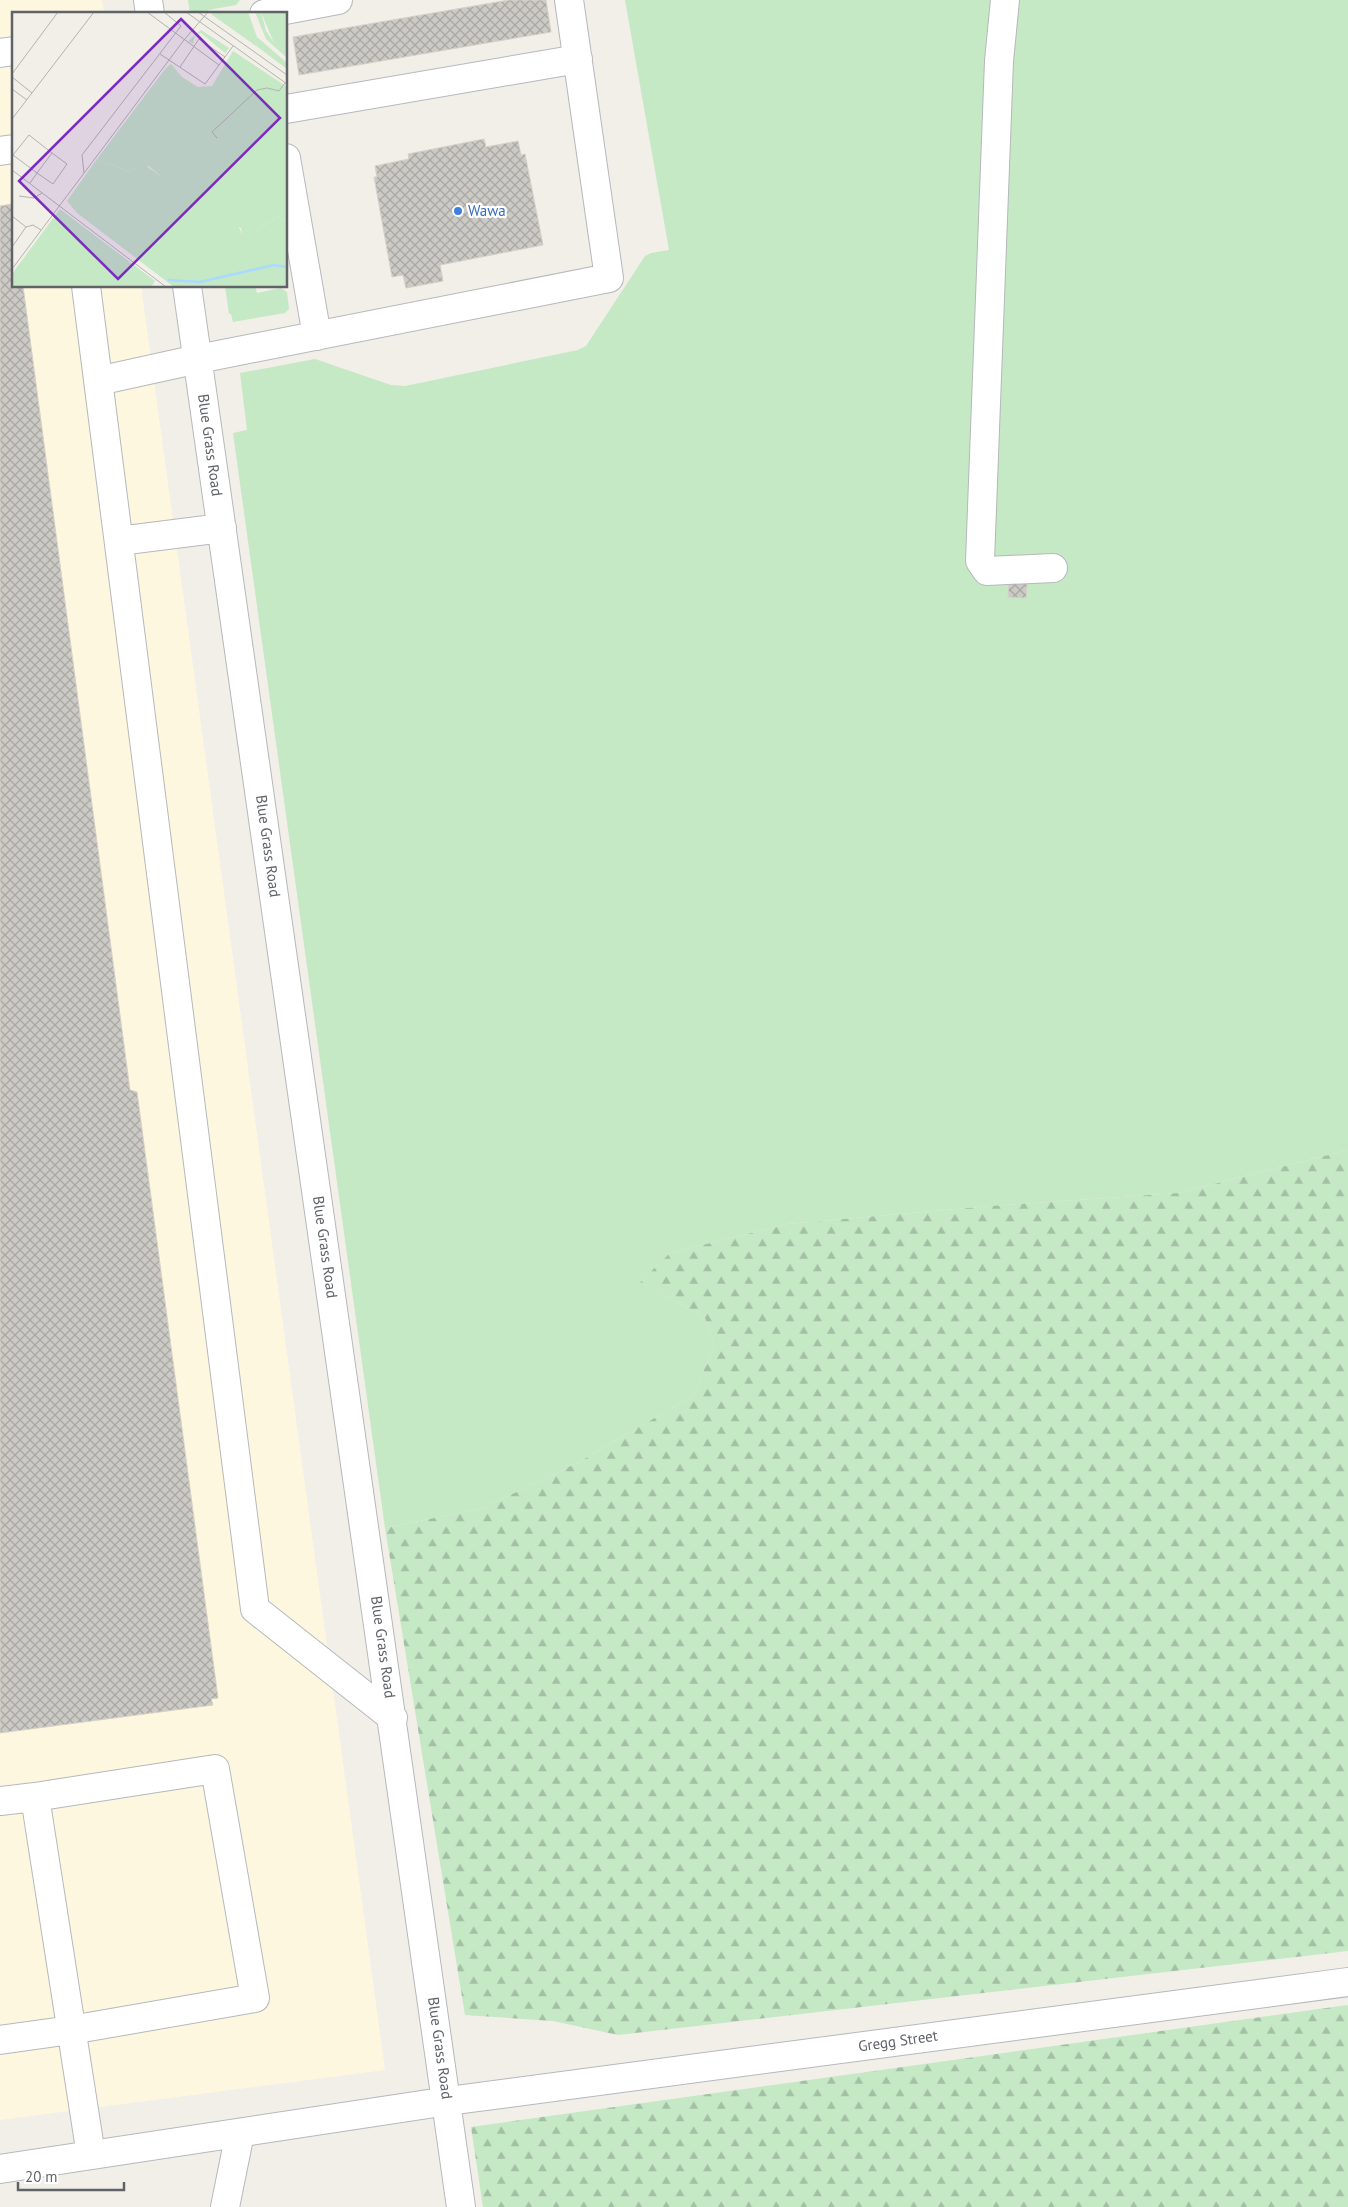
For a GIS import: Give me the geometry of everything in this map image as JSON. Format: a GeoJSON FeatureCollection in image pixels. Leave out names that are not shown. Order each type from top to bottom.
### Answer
{"type":"FeatureCollection","features":[{"type":"Feature","properties":{"kind":"street"},"geometry":{"type":"LineString","coordinates":[[275,12],[338,0]]}},
{"type":"Feature","properties":{"kind":"street"},"geometry":{"type":"LineString","coordinates":[[98,381],[198,359],[610,278],[570,0]]}},
{"type":"Feature","properties":{"kind":"street"},"geometry":{"type":"LineString","coordinates":[[1005,0],[999,61],[980,561],[987,571],[1053,568]]}},
{"type":"Feature","properties":{"kind":"street"},"geometry":{"type":"LineString","coordinates":[[288,109],[578,59]]}},
{"type":"Feature","properties":{"kind":"street"},"geometry":{"type":"LineString","coordinates":[[288,169],[317,336]]}},
{"type":"Feature","properties":{"kind":"street"},"geometry":{"type":"LineString","coordinates":[[86,288],[255,1610],[393,1718]]}},
{"type":"Feature","properties":{"kind":"street","name":"Blue Grass Road"},"geometry":{"type":"LineString","coordinates":[[187,288],[448,2101],[461,2207]]}},
{"type":"Feature","properties":{"kind":"street"},"geometry":{"type":"LineString","coordinates":[[119,541],[222,528]]}},
{"type":"Feature","properties":{"kind":"street"},"geometry":{"type":"LineString","coordinates":[[0,1801],[215,1769],[255,1998],[71,2030],[0,2040]]}},
{"type":"Feature","properties":{"kind":"street"},"geometry":{"type":"LineString","coordinates":[[35,1797],[91,2155]]}},
{"type":"Feature","properties":{"kind":"street","name":"Gregg Street"},"geometry":{"type":"LineString","coordinates":[[0,2169],[448,2101],[1348,1982]]}},
{"type":"Feature","properties":{"kind":"street"},"geometry":{"type":"LineString","coordinates":[[225,2207],[240,2133]]}},
{"type":"Feature","properties":{"kind":"shaded area"},"geometry":{"type":"Polygon","coordinates":[[[0,0],[102,0],[104,12],[12,12],[12,288],[141,288],[385,2070],[0,2120],[0,0]]]}},
{"type":"Feature","properties":{"kind":"green space"},"geometry":{"type":"Polygon","coordinates":[[[188,0],[240,0],[236,5],[208,10],[208,12],[190,12],[188,0]]]}},
{"type":"Feature","properties":{"kind":"green space"},"geometry":{"type":"Polygon","coordinates":[[[625,0],[1348,0],[1348,1150],[1178,1193],[990,1206],[787,1224],[670,1253],[640,1282],[705,1318],[714,1344],[694,1395],[579,1462],[483,1508],[385,1528],[233,433],[247,430],[240,373],[315,359],[391,385],[405,386],[578,350],[586,346],[645,256],[669,250],[625,0]]]}},
{"type":"Feature","properties":{"kind":"green space"},"geometry":{"type":"Polygon","coordinates":[[[225,288],[256,288],[257,293],[281,288],[287,292],[289,309],[285,313],[233,322],[231,314],[229,314],[225,288]]]}},
{"type":"Feature","properties":{"kind":"green space"},"geometry":{"type":"Polygon","coordinates":[[[1348,1150],[1348,1951],[618,2035],[553,2021],[465,2015],[385,1528],[483,1508],[579,1462],[694,1395],[714,1344],[705,1318],[640,1282],[670,1253],[787,1224],[990,1206],[1178,1193],[1348,1150]]]}},
{"type":"Feature","properties":{"kind":"green space"},"geometry":{"type":"Polygon","coordinates":[[[1348,2005],[1348,2207],[483,2207],[471,2127],[1348,2005]]]}},
{"type":"Feature","properties":{"kind":"building"},"geometry":{"type":"Polygon","coordinates":[[[509,0],[546,0],[551,32],[299,75],[293,37],[509,0]]]}},
{"type":"Feature","properties":{"kind":"building","name":"Wawa"},"geometry":{"type":"Polygon","coordinates":[[[484,139],[486,147],[518,141],[521,155],[525,154],[543,245],[440,265],[443,281],[406,288],[403,275],[392,277],[374,177],[377,177],[375,166],[409,159],[408,154],[484,139]]]}},
{"type":"Feature","properties":{"kind":"building"},"geometry":{"type":"Polygon","coordinates":[[[12,204],[12,288],[23,288],[130,1090],[137,1092],[218,1698],[211,1699],[213,1705],[0,1733],[0,206],[12,204]]]}},
{"type":"Feature","properties":{"kind":"building"},"geometry":{"type":"Polygon","coordinates":[[[1009,583],[1027,584],[1026,598],[1008,597],[1009,583]]]}},
{"type":"Feature","properties":{"kind":"place","name":"Wawa"},"geometry":{"type":"Point","coordinates":[458,211]}}]}
